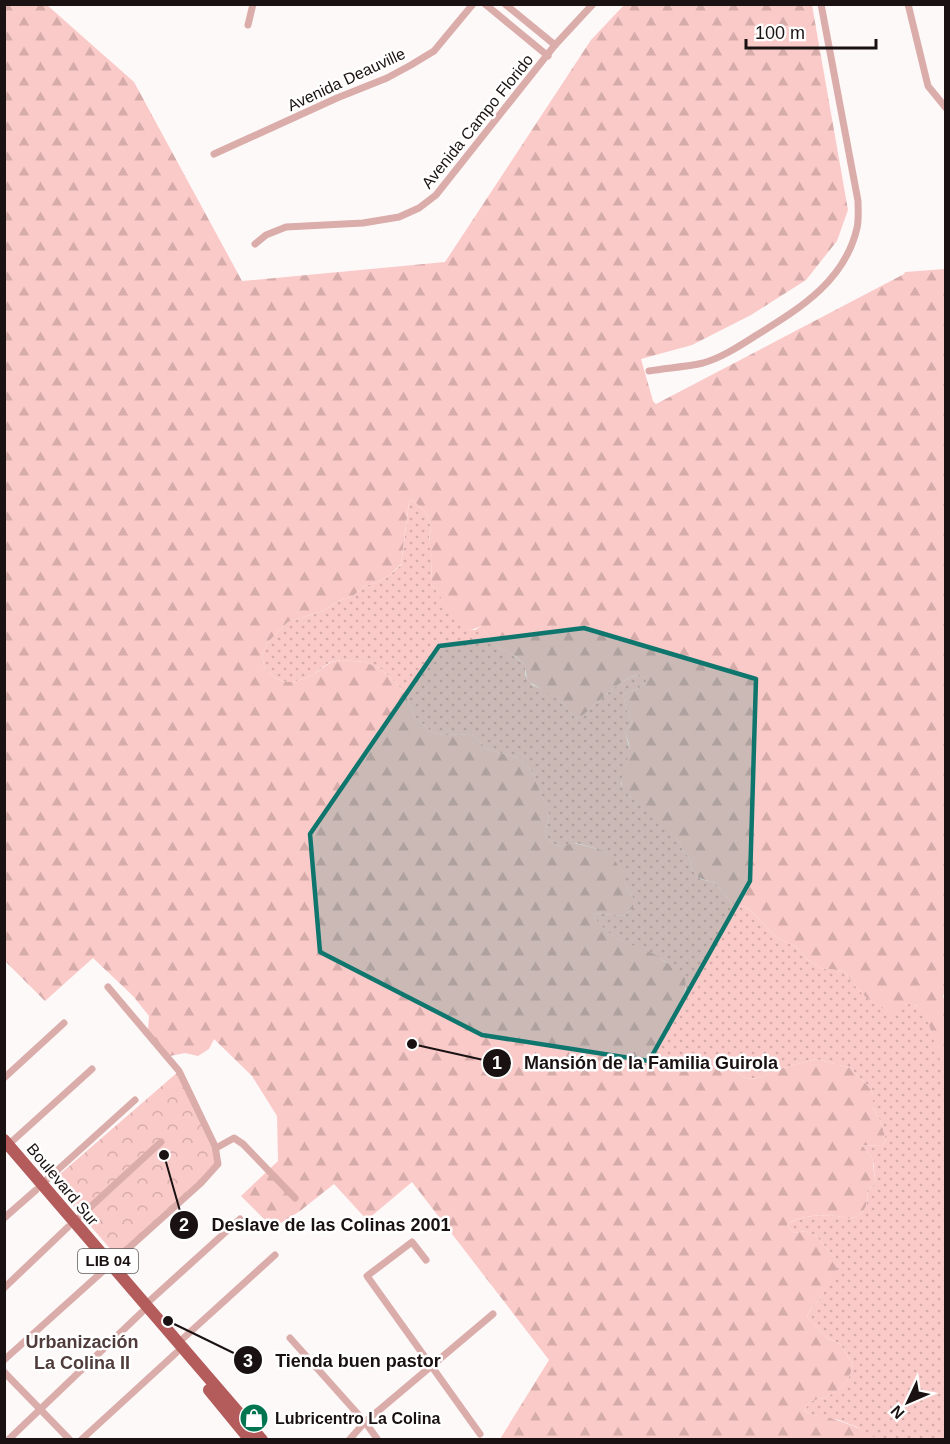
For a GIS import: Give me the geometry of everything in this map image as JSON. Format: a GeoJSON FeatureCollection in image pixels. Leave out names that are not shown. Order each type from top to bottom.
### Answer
{"type":"FeatureCollection","features":[{"type":"Feature","properties":{"kind":"highway","name":"Boulevard Sur"},"geometry":{"type":"LineString","coordinates":[[6,1146],[143,1309],[262,1440]]}},
{"type":"Feature","properties":{"kind":"highway","name":"Boulevard Sur"},"geometry":{"type":"LineString","coordinates":[[177,1348],[250,1440]]}},
{"type":"Feature","properties":{"kind":"street"},"geometry":{"type":"LineString","coordinates":[[249,25],[253,4]]}},
{"type":"Feature","properties":{"kind":"street","name":"Avenida Deauville"},"geometry":{"type":"LineString","coordinates":[[214,154],[387,78],[411,65],[434,51],[473,4]]}},
{"type":"Feature","properties":{"kind":"street"},"geometry":{"type":"LineString","coordinates":[[485,4],[548,56]]}},
{"type":"Feature","properties":{"kind":"street"},"geometry":{"type":"LineString","coordinates":[[505,4],[555,45]]}},
{"type":"Feature","properties":{"kind":"street","name":"Avenida Campo Florido"},"geometry":{"type":"LineString","coordinates":[[255,244],[266,235],[286,227],[372,221],[399,217],[419,208],[436,195],[555,45],[594,4]]}},
{"type":"Feature","properties":{"kind":"street"},"geometry":{"type":"LineString","coordinates":[[649,371],[702,363],[720,357],[803,305],[841,267],[851,248],[857,226],[858,201],[821,4]]}},
{"type":"Feature","properties":{"kind":"street"},"geometry":{"type":"LineString","coordinates":[[908,4],[928,86],[945,108]]}},
{"type":"Feature","properties":{"kind":"street"},"geometry":{"type":"LineString","coordinates":[[4,1359],[108,1268],[215,1170],[218,1164],[216,1148],[176,1066],[108,987]]}},
{"type":"Feature","properties":{"kind":"street"},"geometry":{"type":"LineString","coordinates":[[4,1078],[64,1023]]}},
{"type":"Feature","properties":{"kind":"street"},"geometry":{"type":"LineString","coordinates":[[6,1146],[92,1068]]}},
{"type":"Feature","properties":{"kind":"street"},"geometry":{"type":"LineString","coordinates":[[4,1218],[135,1100]]}},
{"type":"Feature","properties":{"kind":"street"},"geometry":{"type":"LineString","coordinates":[[216,1148],[234,1138],[243,1144],[295,1198]]}},
{"type":"Feature","properties":{"kind":"street"},"geometry":{"type":"LineString","coordinates":[[4,1288],[161,1142]]}},
{"type":"Feature","properties":{"kind":"street"},"geometry":{"type":"LineString","coordinates":[[8,1440],[240,1219]]}},
{"type":"Feature","properties":{"kind":"street"},"geometry":{"type":"LineString","coordinates":[[426,1260],[412,1242],[367,1276],[480,1434]]}},
{"type":"Feature","properties":{"kind":"street"},"geometry":{"type":"LineString","coordinates":[[81,1440],[275,1255]]}},
{"type":"Feature","properties":{"kind":"street"},"geometry":{"type":"LineString","coordinates":[[349,1440],[365,1422],[493,1314]]}},
{"type":"Feature","properties":{"kind":"street"},"geometry":{"type":"LineString","coordinates":[[290,1338],[365,1422],[378,1440]]}},
{"type":"Feature","properties":{"kind":"street"},"geometry":{"type":"LineString","coordinates":[[4,1372],[70,1440]]}},
{"type":"Feature","properties":{"kind":"highlighted area"},"geometry":{"type":"Polygon","coordinates":[[[584,628],[756,679],[750,881],[649,1061],[482,1035],[320,952],[310,834],[439,646],[584,628]]]}},
{"type":"Feature","properties":{"kind":"green space"},"geometry":{"type":"Polygon","coordinates":[[[4,5],[47,5],[134,82],[242,281],[445,262],[591,40],[624,5],[812,5],[848,210],[837,241],[806,280],[751,315],[692,345],[641,359],[653,401],[656,404],[905,272],[945,269],[946,987],[943,997],[946,1000],[945,1068],[940,1060],[927,1021],[916,1005],[907,1004],[893,1013],[885,1010],[865,996],[844,971],[821,968],[808,960],[795,946],[777,938],[749,909],[731,902],[715,883],[699,878],[692,870],[689,857],[683,851],[680,843],[623,789],[621,779],[629,749],[625,732],[632,723],[623,694],[638,689],[646,682],[645,678],[639,675],[624,681],[577,719],[559,700],[528,681],[524,664],[515,656],[497,647],[481,626],[470,630],[463,627],[431,584],[432,558],[429,542],[431,526],[425,512],[412,499],[409,502],[401,564],[391,574],[378,582],[365,586],[353,596],[323,611],[288,622],[268,642],[262,654],[264,666],[275,678],[286,682],[310,677],[331,662],[341,660],[365,662],[381,669],[398,685],[407,698],[414,716],[433,733],[472,734],[487,749],[519,758],[531,770],[549,813],[545,835],[552,843],[559,847],[573,843],[606,851],[614,859],[633,898],[633,908],[623,916],[594,913],[594,917],[613,936],[676,965],[686,983],[676,1012],[661,1030],[662,1041],[637,1066],[669,1064],[685,1067],[700,1060],[713,1058],[747,1079],[758,1078],[816,1059],[850,1068],[871,1089],[873,1108],[881,1122],[886,1141],[881,1146],[862,1145],[874,1161],[875,1181],[875,1184],[867,1190],[868,1200],[865,1208],[855,1217],[810,1216],[787,1225],[794,1233],[805,1231],[816,1236],[836,1259],[836,1270],[807,1317],[826,1337],[840,1344],[853,1364],[848,1379],[838,1390],[810,1401],[804,1411],[853,1426],[876,1439],[500,1439],[549,1360],[412,1182],[367,1220],[334,1184],[300,1211],[273,1228],[241,1196],[278,1161],[277,1116],[252,1076],[214,1039],[209,1049],[198,1056],[185,1053],[170,1056],[148,1030],[149,1016],[133,996],[93,958],[45,1001],[5,961],[4,5]]]}},
{"type":"Feature","properties":{"kind":"green space"},"geometry":{"type":"Polygon","coordinates":[[[412,499],[425,512],[431,526],[429,539],[432,558],[431,584],[466,629],[475,630],[481,626],[497,647],[513,655],[525,665],[525,675],[532,685],[559,700],[577,719],[624,681],[640,675],[646,679],[646,682],[638,689],[623,694],[632,723],[625,732],[630,751],[621,784],[630,796],[680,843],[683,851],[689,857],[692,870],[700,879],[715,883],[731,902],[749,909],[777,938],[795,946],[808,960],[821,968],[844,971],[871,1001],[893,1012],[912,1003],[925,1016],[946,1068],[945,1439],[876,1439],[857,1427],[839,1420],[812,1415],[804,1411],[810,1401],[838,1390],[848,1379],[853,1364],[840,1344],[826,1337],[807,1317],[836,1269],[836,1259],[816,1236],[805,1231],[794,1233],[787,1225],[810,1216],[855,1217],[865,1208],[868,1200],[867,1190],[875,1184],[875,1179],[874,1161],[862,1145],[881,1146],[886,1141],[881,1122],[873,1108],[871,1089],[850,1068],[816,1059],[758,1078],[747,1079],[713,1058],[700,1060],[685,1067],[669,1064],[637,1066],[662,1041],[661,1030],[684,998],[686,981],[674,965],[619,939],[600,925],[594,913],[623,916],[632,909],[633,898],[621,871],[606,851],[576,843],[559,847],[552,843],[545,835],[549,814],[531,770],[519,758],[487,749],[472,734],[433,733],[414,716],[407,698],[398,685],[381,669],[365,662],[341,660],[330,662],[310,677],[293,682],[275,678],[264,666],[262,654],[268,642],[288,622],[323,611],[353,596],[365,586],[378,582],[391,574],[401,565],[409,502],[412,499]]]}},
{"type":"Feature","properties":{"kind":"green space"},"geometry":{"type":"Polygon","coordinates":[[[179,1071],[218,1155],[212,1172],[118,1258],[52,1181],[179,1071]]]}},
{"type":"Feature","properties":{"kind":"place","name":"Mansión de la Familia Guirola"},"geometry":{"type":"Point","coordinates":[412,1044]}},
{"type":"Feature","properties":{"kind":"place","name":"Deslave de las Colinas 2001"},"geometry":{"type":"Point","coordinates":[164,1155]}},
{"type":"Feature","properties":{"kind":"place","name":"Tienda buen pastor"},"geometry":{"type":"Point","coordinates":[168,1321]}},
{"type":"Feature","properties":{"kind":"place","name":"Lubricentro La Colina"},"geometry":{"type":"Point","coordinates":[254,1418]}},
{"type":"Feature","properties":{"kind":"district","name":"Urbanización La Colina II"},"geometry":{"type":"Point","coordinates":[82,1352]}}]}
